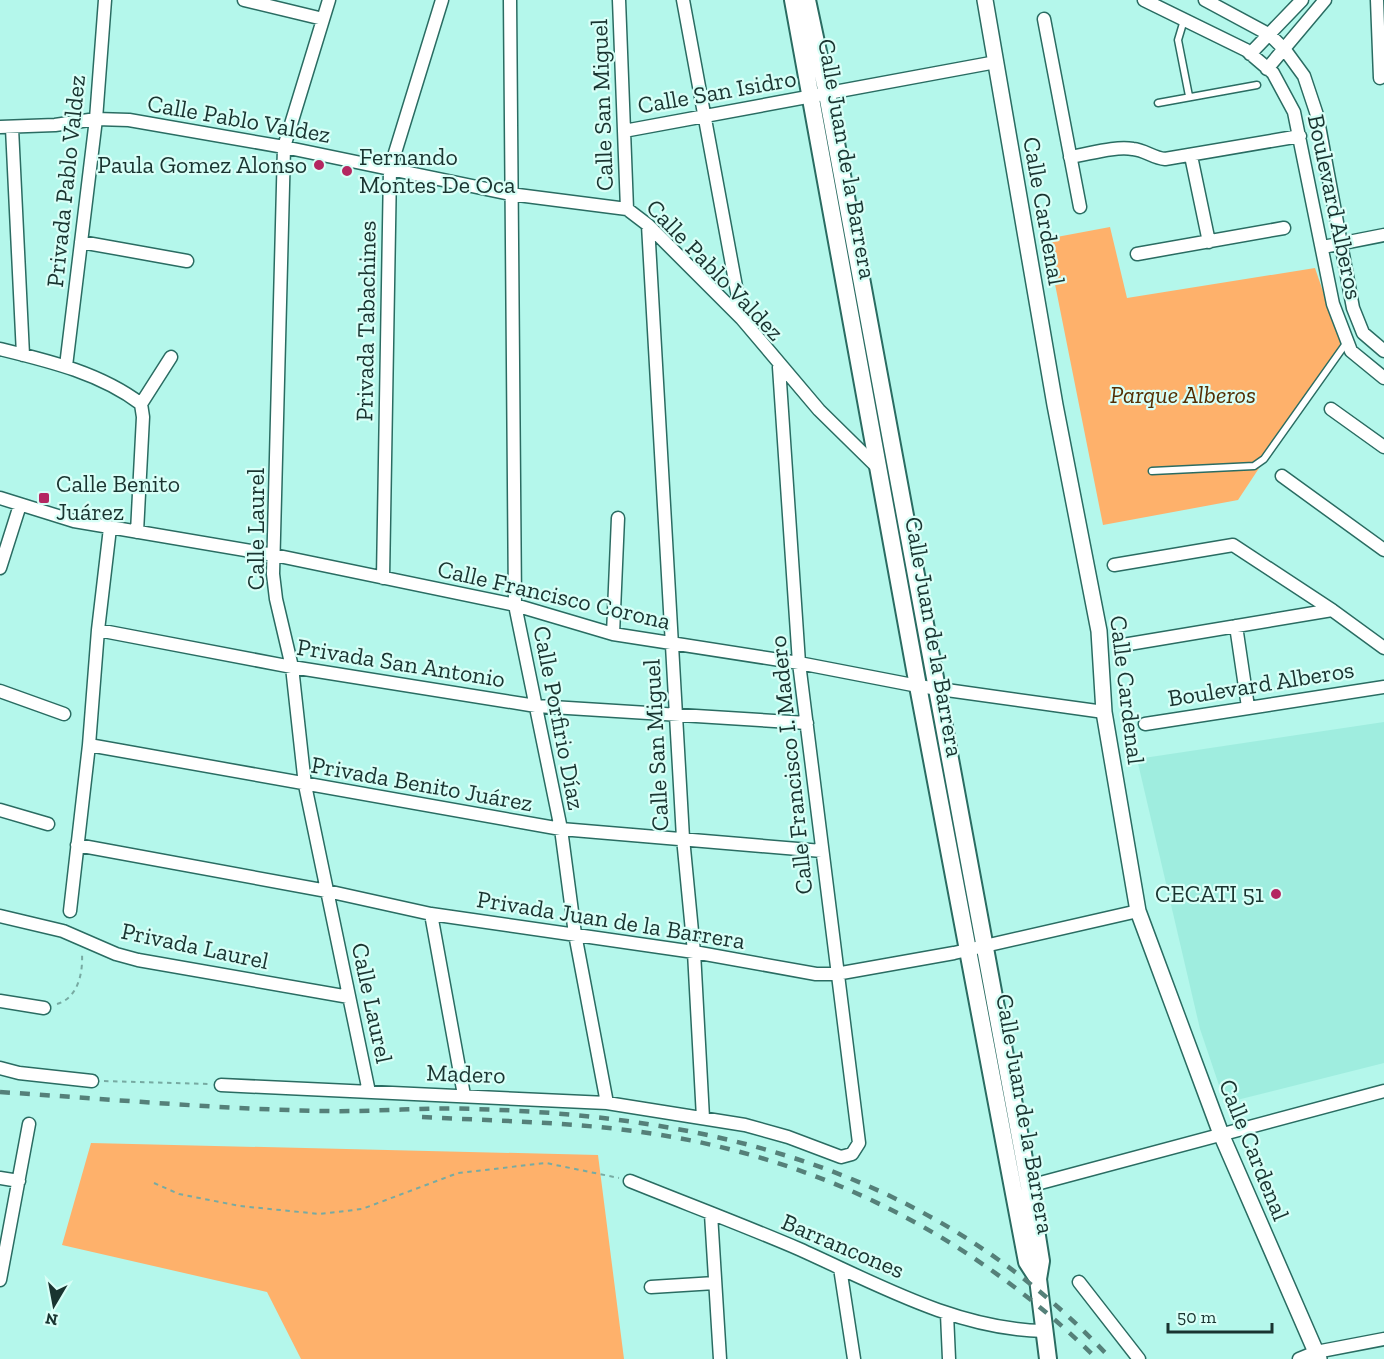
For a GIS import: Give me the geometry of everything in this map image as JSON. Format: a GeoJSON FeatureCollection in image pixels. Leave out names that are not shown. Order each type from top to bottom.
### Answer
{"type":"FeatureCollection","features":[{"type":"Feature","properties":{"kind":"main road","name":"Calle Juan de la Barrera"},"geometry":{"type":"LineString","coordinates":[[793,0],[820,95]]}},
{"type":"Feature","properties":{"kind":"main road","name":"Calle Juan de la Barrera"},"geometry":{"type":"LineString","coordinates":[[807,0],[820,95],[887,469],[918,686],[1029,1186],[1041,1261],[1038,1279],[1048,1359]]}},
{"type":"Feature","properties":{"kind":"main road","name":"Calle Juan de la Barrera"},"geometry":{"type":"LineString","coordinates":[[887,469],[936,686],[1027,1262],[1038,1279]]}},
{"type":"Feature","properties":{"kind":"street","name":"Privada Pablo Valdez"},"geometry":{"type":"LineString","coordinates":[[66,366],[96,119],[105,0]]}},
{"type":"Feature","properties":{"kind":"street"},"geometry":{"type":"LineString","coordinates":[[244,0],[323,19]]}},
{"type":"Feature","properties":{"kind":"street","name":"Calle Laurel"},"geometry":{"type":"LineString","coordinates":[[329,0],[284,147],[274,555],[276,599],[292,667],[305,785],[369,1092]]}},
{"type":"Feature","properties":{"kind":"street","name":"Privada Tabachines"},"geometry":{"type":"LineString","coordinates":[[383,578],[390,169],[442,0]]}},
{"type":"Feature","properties":{"kind":"street","name":"Calle Porfirio Díaz"},"geometry":{"type":"LineString","coordinates":[[510,0],[515,605],[561,829],[575,934],[608,1103]]}},
{"type":"Feature","properties":{"kind":"street","name":"Calle San Miguel"},"geometry":{"type":"LineString","coordinates":[[619,0],[627,209]]}},
{"type":"Feature","properties":{"kind":"street"},"geometry":{"type":"LineString","coordinates":[[683,0],[742,319]]}},
{"type":"Feature","properties":{"kind":"street","name":"Calle Cardenal"},"geometry":{"type":"LineString","coordinates":[[985,0],[1055,405],[1099,631],[1104,712],[1138,910],[1221,1134],[1317,1356]]}},
{"type":"Feature","properties":{"kind":"street","name":"Boulevard Alberos"},"geometry":{"type":"LineString","coordinates":[[1144,0],[1250,54],[1273,73],[1294,112],[1333,304],[1351,351],[1384,378]]}},
{"type":"Feature","properties":{"kind":"street","name":"Boulevard Alberos"},"geometry":{"type":"LineString","coordinates":[[1205,0],[1225,4],[1270,35],[1286,50],[1304,76],[1317,115],[1353,308],[1363,333],[1384,351]]}},
{"type":"Feature","properties":{"kind":"street"},"geometry":{"type":"LineString","coordinates":[[1250,54],[1302,0]]}},
{"type":"Feature","properties":{"kind":"street"},"geometry":{"type":"LineString","coordinates":[[1267,69],[1286,50],[1325,0]]}},
{"type":"Feature","properties":{"kind":"street"},"geometry":{"type":"LineString","coordinates":[[1377,0],[1380,78]]}},
{"type":"Feature","properties":{"kind":"street"},"geometry":{"type":"LineString","coordinates":[[1044,19],[1080,207]]}},
{"type":"Feature","properties":{"kind":"street","name":"Calle San Isidro"},"geometry":{"type":"LineString","coordinates":[[624,131],[996,62]]}},
{"type":"Feature","properties":{"kind":"street","name":"Calle Pablo Valdez"},"geometry":{"type":"LineString","coordinates":[[6,127],[96,119],[129,120],[284,147],[510,194],[627,209],[648,225],[742,319],[779,367],[887,469]]}},
{"type":"Feature","properties":{"kind":"street"},"geometry":{"type":"LineString","coordinates":[[6,127],[23,355]]}},
{"type":"Feature","properties":{"kind":"street"},"geometry":{"type":"LineString","coordinates":[[1070,157],[1130,148],[1141,150],[1154,158],[1191,156],[1300,136]]}},
{"type":"Feature","properties":{"kind":"street"},"geometry":{"type":"LineString","coordinates":[[1191,156],[1209,243]]}},
{"type":"Feature","properties":{"kind":"street","name":"Calle San Miguel"},"geometry":{"type":"LineString","coordinates":[[648,225],[675,715],[683,838],[694,952],[703,1118]]}},
{"type":"Feature","properties":{"kind":"street"},"geometry":{"type":"LineString","coordinates":[[1137,254],[1284,228]]}},
{"type":"Feature","properties":{"kind":"street"},"geometry":{"type":"LineString","coordinates":[[1323,247],[1384,235]]}},
{"type":"Feature","properties":{"kind":"street"},"geometry":{"type":"LineString","coordinates":[[81,242],[187,261]]}},
{"type":"Feature","properties":{"kind":"street"},"geometry":{"type":"LineString","coordinates":[[0,349],[66,366],[126,393],[141,404]]}},
{"type":"Feature","properties":{"kind":"street"},"geometry":{"type":"LineString","coordinates":[[137,532],[143,417],[141,404],[171,357]]}},
{"type":"Feature","properties":{"kind":"street","name":"Calle Francisco I. Madero"},"geometry":{"type":"LineString","coordinates":[[779,367],[799,663],[836,974],[859,1143],[852,1154]]}},
{"type":"Feature","properties":{"kind":"street"},"geometry":{"type":"LineString","coordinates":[[1331,409],[1384,447]]}},
{"type":"Feature","properties":{"kind":"street"},"geometry":{"type":"LineString","coordinates":[[1282,476],[1384,550]]}},
{"type":"Feature","properties":{"kind":"street","name":"Calle Francisco Corona"},"geometry":{"type":"LineString","coordinates":[[0,498],[74,521],[274,555],[515,605],[613,634],[671,645],[799,663],[918,686],[936,686],[1104,712]]}},
{"type":"Feature","properties":{"kind":"street"},"geometry":{"type":"LineString","coordinates":[[0,568],[20,505]]}},
{"type":"Feature","properties":{"kind":"street"},"geometry":{"type":"LineString","coordinates":[[613,634],[618,518]]}},
{"type":"Feature","properties":{"kind":"street"},"geometry":{"type":"LineString","coordinates":[[70,911],[110,528]]}},
{"type":"Feature","properties":{"kind":"street"},"geometry":{"type":"LineString","coordinates":[[1114,565],[1233,545],[1332,610],[1384,648]]}},
{"type":"Feature","properties":{"kind":"street"},"geometry":{"type":"LineString","coordinates":[[1123,645],[1332,610]]}},
{"type":"Feature","properties":{"kind":"street"},"geometry":{"type":"LineString","coordinates":[[1236,626],[1248,707]]}},
{"type":"Feature","properties":{"kind":"street","name":"Privada San Antonio"},"geometry":{"type":"LineString","coordinates":[[98,630],[292,667],[536,706],[807,723]]}},
{"type":"Feature","properties":{"kind":"street","name":"Boulevard Alberos"},"geometry":{"type":"LineString","coordinates":[[1145,724],[1384,687]]}},
{"type":"Feature","properties":{"kind":"street"},"geometry":{"type":"LineString","coordinates":[[0,691],[64,714]]}},
{"type":"Feature","properties":{"kind":"street","name":"Privada Benito Juárez"},"geometry":{"type":"LineString","coordinates":[[89,745],[561,829],[822,851]]}},
{"type":"Feature","properties":{"kind":"street"},"geometry":{"type":"LineString","coordinates":[[0,810],[48,824]]}},
{"type":"Feature","properties":{"kind":"street","name":"Privada Juan de la Barrera"},"geometry":{"type":"LineString","coordinates":[[77,844],[327,891],[431,914],[694,952],[806,973],[836,974],[977,948],[1138,910]]}},
{"type":"Feature","properties":{"kind":"street"},"geometry":{"type":"LineString","coordinates":[[431,914],[464,1095]]}},
{"type":"Feature","properties":{"kind":"street","name":"Privada Laurel"},"geometry":{"type":"LineString","coordinates":[[0,916],[63,931],[81,940],[138,960],[349,997]]}},
{"type":"Feature","properties":{"kind":"street"},"geometry":{"type":"LineString","coordinates":[[0,1001],[44,1008]]}},
{"type":"Feature","properties":{"kind":"street"},"geometry":{"type":"LineString","coordinates":[[0,1068],[19,1073],[93,1081]]}},
{"type":"Feature","properties":{"kind":"street","name":"Madero"},"geometry":{"type":"LineString","coordinates":[[221,1085],[608,1103],[703,1118],[788,1137],[842,1157],[852,1154]]}},
{"type":"Feature","properties":{"kind":"street"},"geometry":{"type":"LineString","coordinates":[[1029,1186],[1384,1091]]}},
{"type":"Feature","properties":{"kind":"street"},"geometry":{"type":"LineString","coordinates":[[0,1280],[29,1124]]}},
{"type":"Feature","properties":{"kind":"street"},"geometry":{"type":"LineString","coordinates":[[0,1178],[19,1181]]}},
{"type":"Feature","properties":{"kind":"street","name":"Barrancones"},"geometry":{"type":"LineString","coordinates":[[630,1181],[947,1314],[1011,1330],[1043,1331]]}},
{"type":"Feature","properties":{"kind":"street"},"geometry":{"type":"LineString","coordinates":[[711,1214],[720,1359]]}},
{"type":"Feature","properties":{"kind":"street"},"geometry":{"type":"LineString","coordinates":[[840,1268],[854,1359]]}},
{"type":"Feature","properties":{"kind":"street"},"geometry":{"type":"LineString","coordinates":[[1079,1282],[1139,1359]]}},
{"type":"Feature","properties":{"kind":"street"},"geometry":{"type":"LineString","coordinates":[[651,1287],[715,1283]]}},
{"type":"Feature","properties":{"kind":"street"},"geometry":{"type":"LineString","coordinates":[[947,1314],[949,1359]]}},
{"type":"Feature","properties":{"kind":"street"},"geometry":{"type":"LineString","coordinates":[[1299,1359],[1384,1339]]}},
{"type":"Feature","properties":{"kind":"lane"},"geometry":{"type":"LineString","coordinates":[[1184,20],[1178,40],[1189,96]]}},
{"type":"Feature","properties":{"kind":"lane"},"geometry":{"type":"LineString","coordinates":[[1158,103],[1257,85]]}},
{"type":"Feature","properties":{"kind":"lane"},"geometry":{"type":"LineString","coordinates":[[1152,471],[1254,466],[1264,459],[1347,341]]}},
{"type":"Feature","properties":{"kind":"path"},"geometry":{"type":"LineString","coordinates":[[44,1008],[63,1003],[74,992],[80,979],[81,940]]}},
{"type":"Feature","properties":{"kind":"path"},"geometry":{"type":"LineString","coordinates":[[93,1081],[221,1085]]}},
{"type":"Feature","properties":{"kind":"path"},"geometry":{"type":"LineString","coordinates":[[154,1183],[179,1194],[240,1206],[320,1214],[362,1209],[458,1173],[546,1163],[630,1181]]}},
{"type":"Feature","properties":{"kind":"shaded area","name":"CECATI 51"},"geometry":{"type":"Polygon","coordinates":[[[1384,722],[1384,1063],[1225,1103],[1200,1029],[1137,759],[1384,722]]]}},
{"type":"Feature","properties":{"kind":"green space","name":"Parque Alberos"},"geometry":{"type":"Polygon","coordinates":[[[1110,227],[1127,298],[1315,268],[1341,344],[1238,500],[1103,525],[1046,239],[1110,227]]]}},
{"type":"Feature","properties":{"kind":"green space"},"geometry":{"type":"Polygon","coordinates":[[[91,1143],[598,1155],[624,1359],[301,1359],[267,1292],[62,1245],[91,1143]]]}},
{"type":"Feature","properties":{"kind":"railway"},"geometry":{"type":"LineString","coordinates":[[0,1092],[284,1110],[474,1109],[565,1114],[653,1125],[738,1142],[820,1167],[898,1200],[973,1242],[1044,1295],[1111,1359]]}},
{"type":"Feature","properties":{"kind":"railway"},"geometry":{"type":"LineString","coordinates":[[422,1117],[536,1122],[648,1133],[712,1145],[773,1162],[833,1183],[891,1210],[946,1240],[999,1276],[1049,1315],[1097,1359]]}},
{"type":"Feature","properties":{"kind":"place","name":"Paula Gomez Alonso"},"geometry":{"type":"Point","coordinates":[319,165]}},
{"type":"Feature","properties":{"kind":"place","name":"Fernando Montes De Oca"},"geometry":{"type":"Point","coordinates":[347,171]}},
{"type":"Feature","properties":{"kind":"place","name":"Calle Benito Juárez"},"geometry":{"type":"Point","coordinates":[44,498]}},
{"type":"Feature","properties":{"kind":"place","name":"CECATI 51"},"geometry":{"type":"Point","coordinates":[1276,894]}}]}
